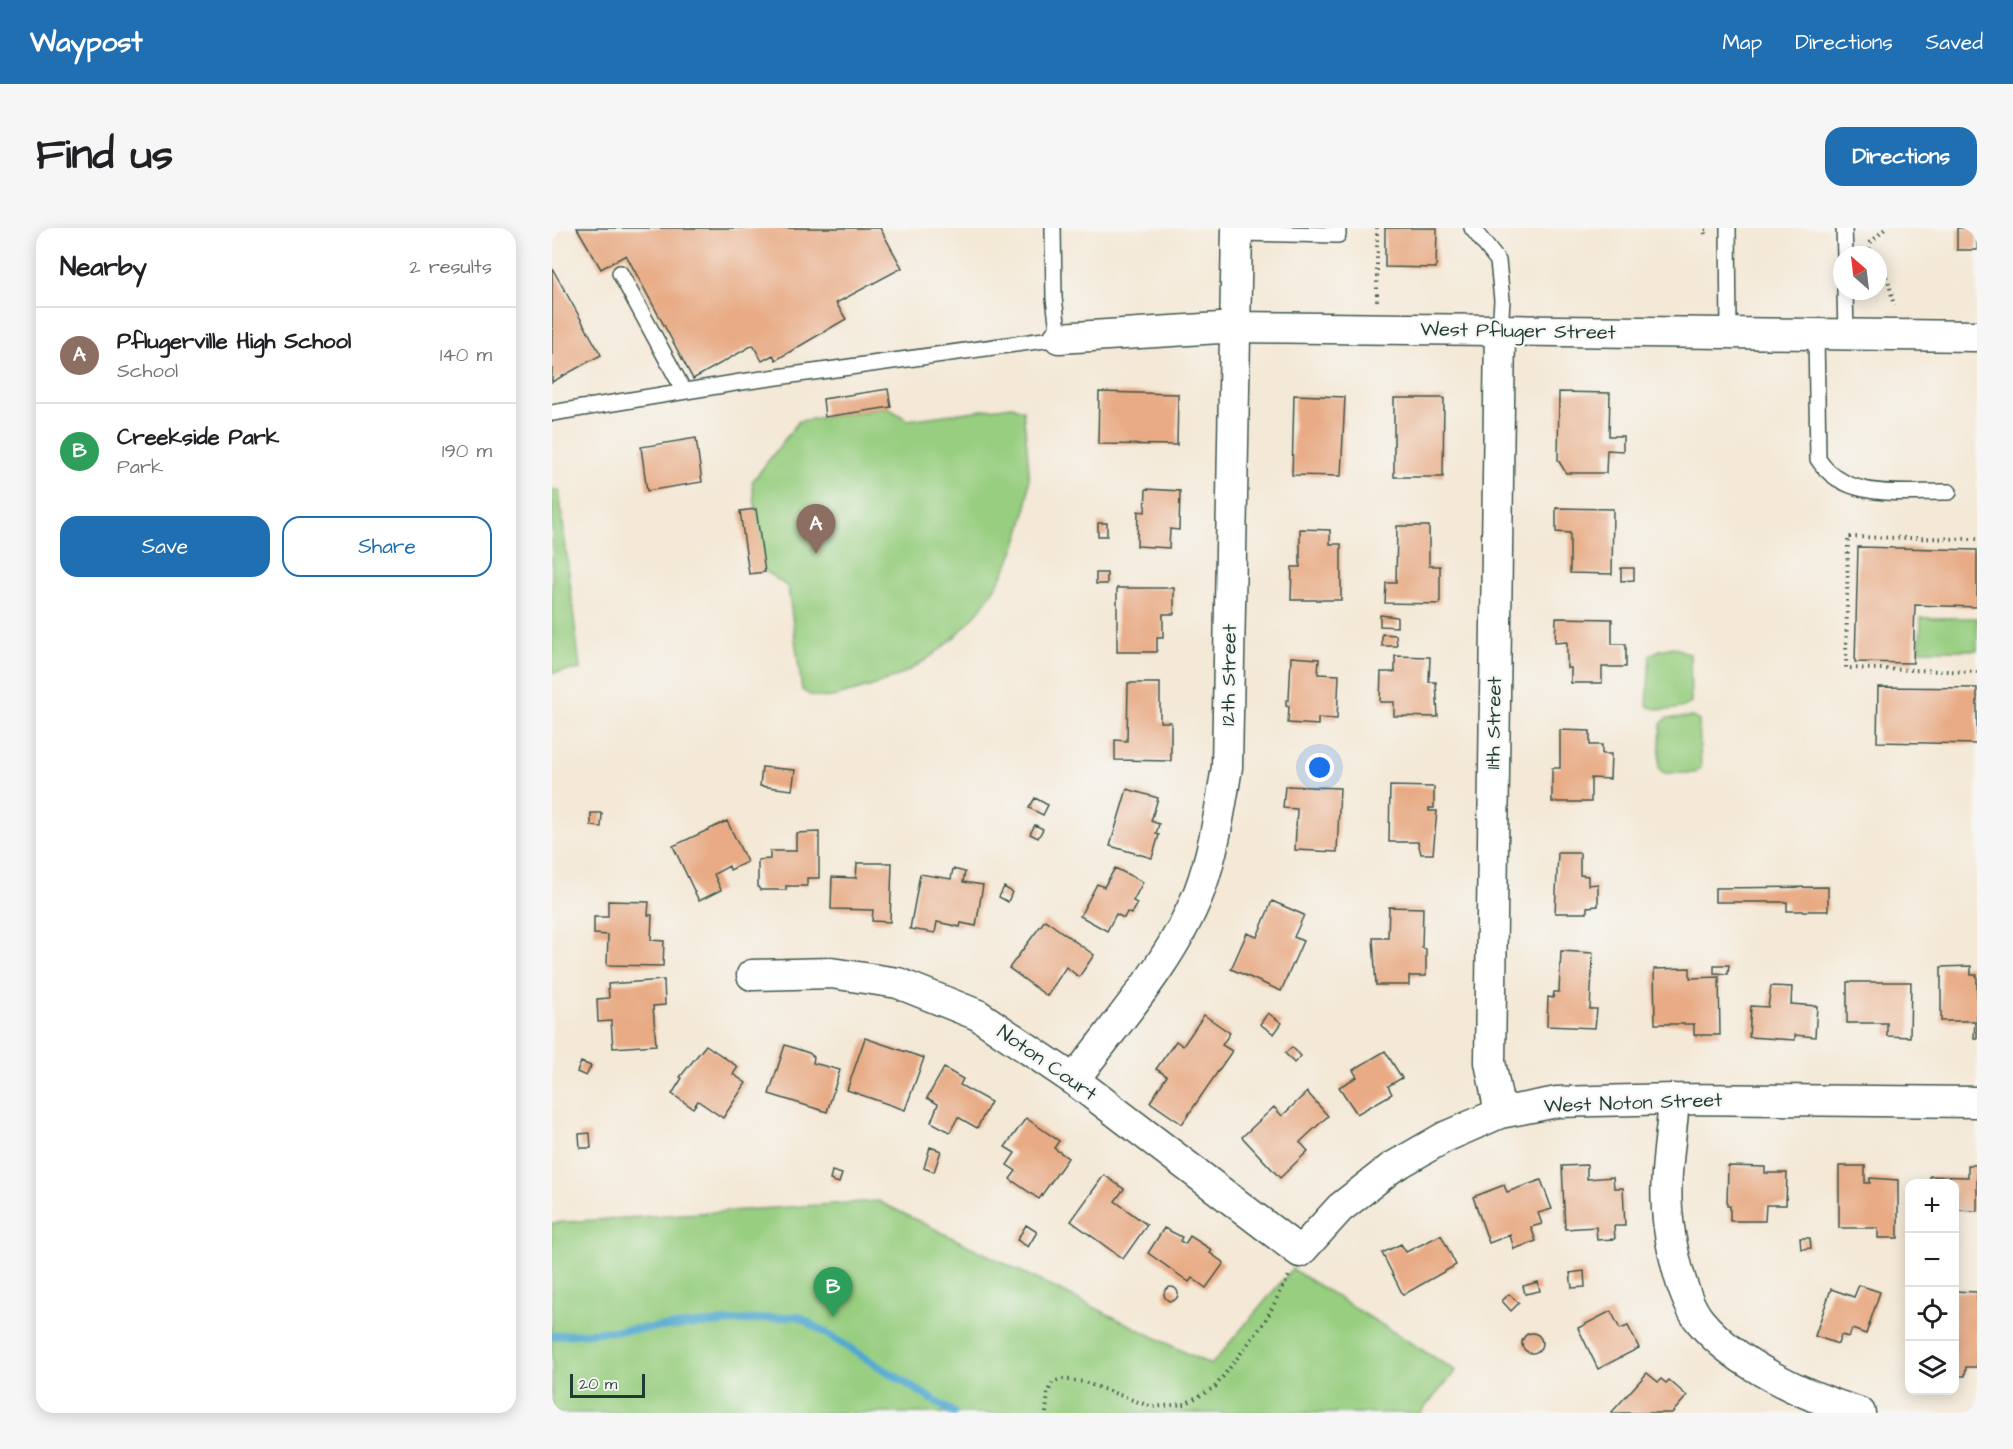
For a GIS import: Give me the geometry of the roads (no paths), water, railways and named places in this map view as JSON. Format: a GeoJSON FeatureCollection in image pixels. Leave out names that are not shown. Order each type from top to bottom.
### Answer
{"type":"FeatureCollection","features":[{"type":"Feature","properties":{"kind":"street","name":"12th Street"},"geometry":{"type":"LineString","coordinates":[[1074,1080],[1169,950],[1198,893],[1217,833],[1227,767],[1237,230]]}},
{"type":"Feature","properties":{"kind":"street","name":"West Pfluger Street"},"geometry":{"type":"LineString","coordinates":[[1059,338],[1236,327],[1977,336]]}},
{"type":"Feature","properties":{"kind":"street","name":"11th Street"},"geometry":{"type":"LineString","coordinates":[[1500,331],[1490,1062],[1500,1113]]}},
{"type":"Feature","properties":{"kind":"street","name":"Noton Court"},"geometry":{"type":"LineString","coordinates":[[752,975],[831,973],[898,983],[978,1015],[1074,1080],[1300,1252]]}},
{"type":"Feature","properties":{"kind":"street","name":"West Noton Street"},"geometry":{"type":"LineString","coordinates":[[1300,1252],[1340,1208],[1391,1168],[1445,1137],[1500,1113],[1557,1102],[1674,1099],[1977,1102]]}},
{"type":"Feature","properties":{"kind":"street"},"geometry":{"type":"LineString","coordinates":[[1674,1099],[1666,1207],[1674,1260],[1699,1319],[1731,1353],[1821,1401],[1860,1413]]}},
{"type":"Feature","properties":{"kind":"lane"},"geometry":{"type":"LineString","coordinates":[[552,413],[684,391],[1059,338],[1054,298],[1053,228]]}},
{"type":"Feature","properties":{"kind":"lane"},"geometry":{"type":"LineString","coordinates":[[1237,230],[1338,235],[1338,228]]}},
{"type":"Feature","properties":{"kind":"lane"},"geometry":{"type":"LineString","coordinates":[[1472,228],[1498,261],[1502,300],[1500,331]]}},
{"type":"Feature","properties":{"kind":"lane"},"geometry":{"type":"LineString","coordinates":[[1728,228],[1729,333]]}},
{"type":"Feature","properties":{"kind":"lane"},"geometry":{"type":"LineString","coordinates":[[1844,228],[1845,246]]}},
{"type":"Feature","properties":{"kind":"lane"},"geometry":{"type":"LineString","coordinates":[[620,273],[684,391]]}},
{"type":"Feature","properties":{"kind":"lane"},"geometry":{"type":"LineString","coordinates":[[1845,300],[1845,334]]}},
{"type":"Feature","properties":{"kind":"lane"},"geometry":{"type":"LineString","coordinates":[[1816,334],[1818,459],[1826,471],[1841,483],[1862,489],[1949,492]]}},
{"type":"Feature","properties":{"kind":"waterway"},"geometry":{"type":"LineString","coordinates":[[552,1336],[798,1316],[954,1413]]}},
{"type":"Feature","properties":{"kind":"place","name":"Pflugerville High School"},"geometry":{"type":"Point","coordinates":[816,554]}},
{"type":"Feature","properties":{"kind":"place","name":"Creekside Park"},"geometry":{"type":"Point","coordinates":[833,1317]}}]}
